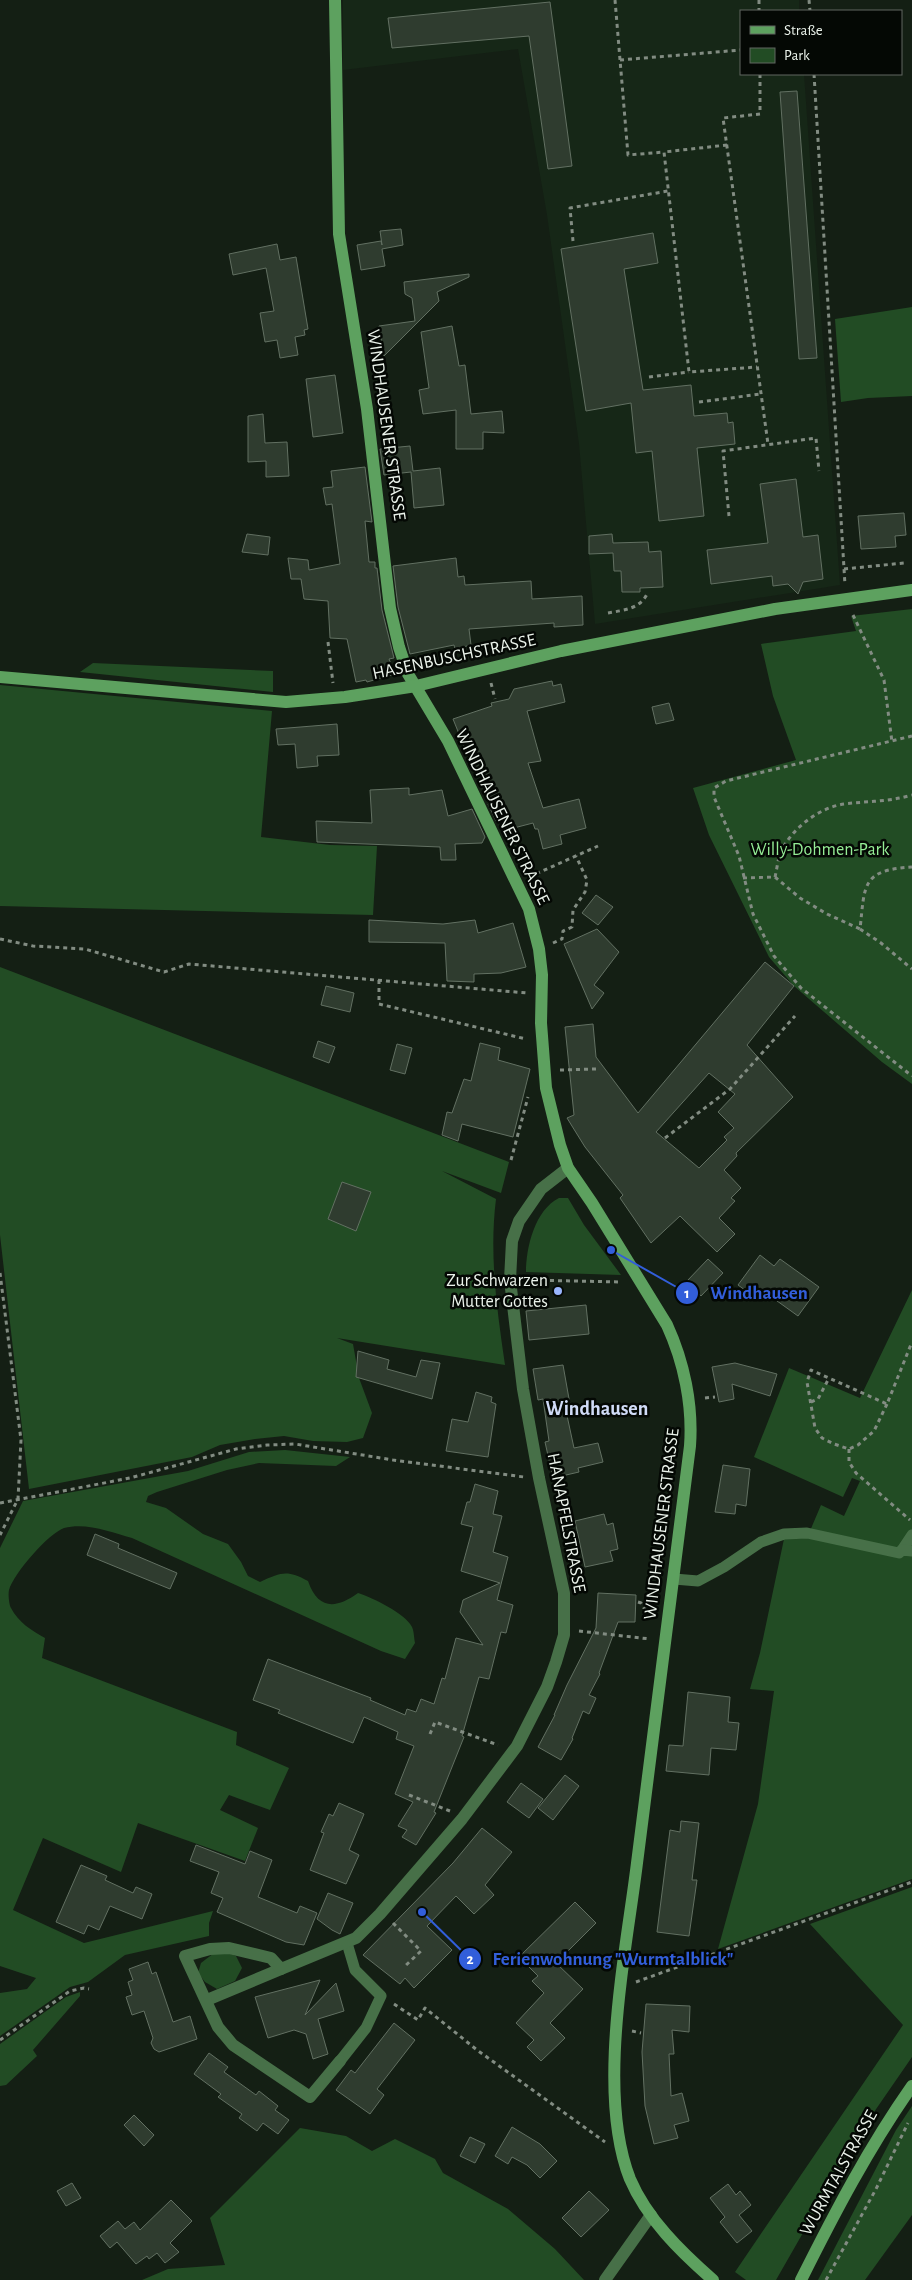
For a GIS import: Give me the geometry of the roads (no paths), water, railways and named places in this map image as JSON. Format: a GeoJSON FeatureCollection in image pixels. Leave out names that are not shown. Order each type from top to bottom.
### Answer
{"type":"FeatureCollection","features":[{"type":"Feature","properties":{"kind":"street","name":"WINDHAUSENER STRASSE"},"geometry":{"type":"LineString","coordinates":[[335,0],[339,234],[367,409],[390,608],[399,647],[408,674],[448,741],[529,909],[539,949],[544,1070],[558,1138],[568,1168],[653,1299],[675,1342],[689,1394],[692,1422],[674,1580],[621,1981],[615,2098],[620,2138],[630,2179],[651,2215],[684,2255],[713,2280]]}},
{"type":"Feature","properties":{"kind":"street","name":"HASENBUSCHSTRASSE"},"geometry":{"type":"LineString","coordinates":[[0,677],[286,702],[334,698],[416,686],[610,641],[775,609],[912,590]]}},
{"type":"Feature","properties":{"kind":"street","name":"HANAPFELSTRASSE"},"geometry":{"type":"LineString","coordinates":[[206,2000],[356,1938],[382,1912],[462,1819],[511,1755],[547,1687],[565,1629],[564,1593],[539,1478],[523,1389],[510,1280],[512,1241],[519,1221],[541,1189],[568,1168]]}},
{"type":"Feature","properties":{"kind":"street"},"geometry":{"type":"LineString","coordinates":[[281,1969],[271,1958],[230,1948],[210,1949],[185,1956],[218,2027],[232,2045],[310,2097],[340,2061]]}},
{"type":"Feature","properties":{"kind":"street","name":"WURMTALSTRASSE"},"geometry":{"type":"LineString","coordinates":[[801,2280],[858,2173],[894,2112],[912,2086]]}},
{"type":"Feature","properties":{"kind":"street"},"geometry":{"type":"LineString","coordinates":[[605,2280],[651,2215]]}},
{"type":"Feature","properties":{"kind":"lane"},"geometry":{"type":"LineString","coordinates":[[674,1580],[698,1581],[724,1567],[761,1542],[784,1534],[807,1533],[899,1553],[907,1550],[912,1535]]}},
{"type":"Feature","properties":{"kind":"lane"},"geometry":{"type":"LineString","coordinates":[[340,2061],[366,2028],[382,1996],[356,1970],[347,1943]]}},
{"type":"Feature","properties":{"kind":"place","name":"Windhausen"},"geometry":{"type":"Point","coordinates":[611,1250]}},
{"type":"Feature","properties":{"kind":"place","name":"Zur Schwarzen Mutter Gottes"},"geometry":{"type":"Point","coordinates":[558,1291]}},
{"type":"Feature","properties":{"kind":"place","name":"Ferienwohnung \"Wurmtalblick\""},"geometry":{"type":"Point","coordinates":[422,1912]}},
{"type":"Feature","properties":{"kind":"district","name":"Windhausen"},"geometry":{"type":"Point","coordinates":[597,1409]}},
{"type":"Feature","properties":{"kind":"park label","name":"Willy-Dohmen-Park"},"geometry":{"type":"Point","coordinates":[820,850]}}]}
